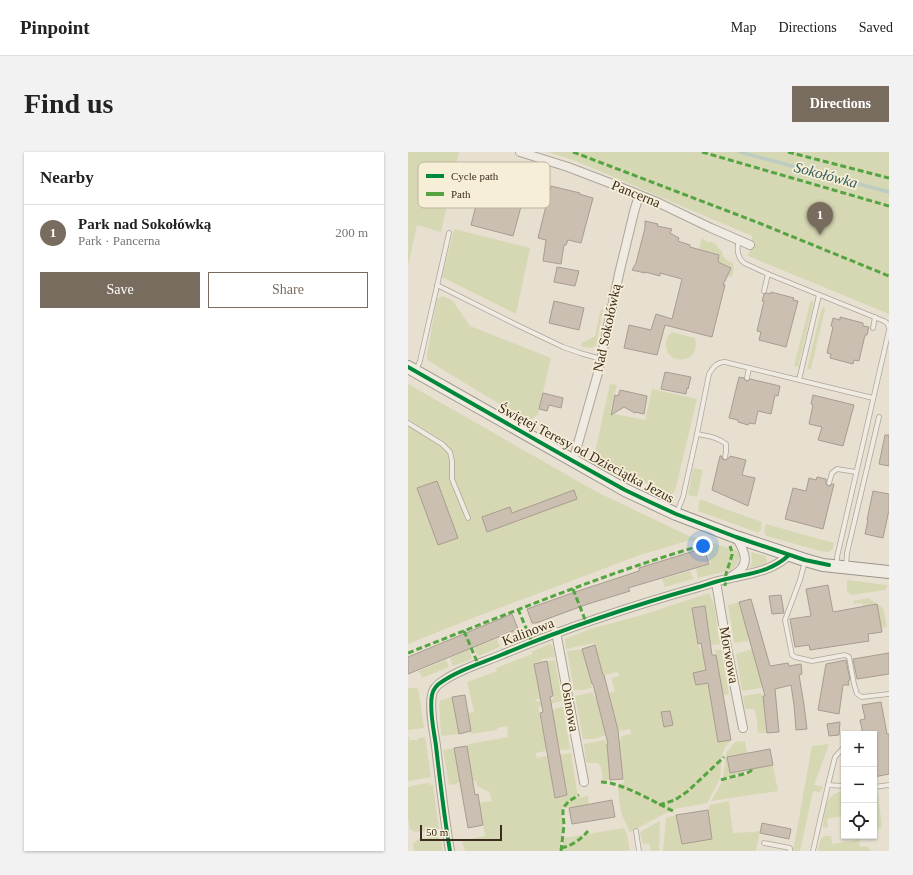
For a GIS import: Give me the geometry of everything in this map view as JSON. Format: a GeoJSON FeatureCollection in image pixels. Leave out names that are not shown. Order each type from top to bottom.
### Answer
{"type":"FeatureCollection","features":[{"type":"Feature","properties":{"kind":"street","name":"Pancerna"},"geometry":{"type":"LineString","coordinates":[[520,152],[568,167],[640,195],[750,245]]}},
{"type":"Feature","properties":{"kind":"street","name":"Nad Sokołówką"},"geometry":{"type":"LineString","coordinates":[[573,461],[598,373],[622,261],[634,212],[640,195]]}},
{"type":"Feature","properties":{"kind":"street","name":"Świętej Teresy od Dzieciątka Jezus"},"geometry":{"type":"LineString","coordinates":[[410,369],[625,490],[676,514],[736,537],[805,560],[841,567],[889,572]]}},
{"type":"Feature","properties":{"kind":"street","name":"Kalinowa"},"geometry":{"type":"LineString","coordinates":[[450,851],[432,723],[432,699],[434,690],[441,682],[455,674],[556,632],[643,603],[735,575],[742,568],[745,561],[744,551],[736,537]]}},
{"type":"Feature","properties":{"kind":"street","name":"Kalinowa"},"geometry":{"type":"LineString","coordinates":[[728,578],[771,568],[789,555]]}},
{"type":"Feature","properties":{"kind":"street","name":"Morwowa"},"geometry":{"type":"LineString","coordinates":[[716,582],[743,728]]}},
{"type":"Feature","properties":{"kind":"street","name":"Osinowa"},"geometry":{"type":"LineString","coordinates":[[556,632],[584,782]]}},
{"type":"Feature","properties":{"kind":"lane"},"geometry":{"type":"LineString","coordinates":[[410,369],[420,361],[449,232]]}},
{"type":"Feature","properties":{"kind":"lane"},"geometry":{"type":"LineString","coordinates":[[739,240],[738,254],[742,262],[884,321],[889,329],[837,557],[841,567]]}},
{"type":"Feature","properties":{"kind":"lane"},"geometry":{"type":"LineString","coordinates":[[764,291],[768,274]]}},
{"type":"Feature","properties":{"kind":"lane"},"geometry":{"type":"LineString","coordinates":[[437,285],[563,347],[580,354],[601,359]]}},
{"type":"Feature","properties":{"kind":"lane"},"geometry":{"type":"LineString","coordinates":[[799,380],[819,295]]}},
{"type":"Feature","properties":{"kind":"lane"},"geometry":{"type":"LineString","coordinates":[[873,328],[875,318]]}},
{"type":"Feature","properties":{"kind":"lane"},"geometry":{"type":"LineString","coordinates":[[676,514],[682,497],[710,374],[717,363],[725,362],[873,398]]}},
{"type":"Feature","properties":{"kind":"lane"},"geometry":{"type":"LineString","coordinates":[[747,378],[749,368]]}},
{"type":"Feature","properties":{"kind":"lane"},"geometry":{"type":"LineString","coordinates":[[841,567],[847,553],[879,417]]}},
{"type":"Feature","properties":{"kind":"lane"},"geometry":{"type":"LineString","coordinates":[[408,423],[442,444],[450,452],[452,461],[452,479],[468,518]]}},
{"type":"Feature","properties":{"kind":"lane"},"geometry":{"type":"LineString","coordinates":[[697,434],[722,441],[726,444],[725,457]]}},
{"type":"Feature","properties":{"kind":"lane"},"geometry":{"type":"LineString","coordinates":[[829,483],[832,473],[837,469],[856,472]]}},
{"type":"Feature","properties":{"kind":"lane"},"geometry":{"type":"LineString","coordinates":[[805,560],[800,580],[785,620],[792,655],[812,661],[845,655],[849,658],[857,694],[862,697],[889,694]]}},
{"type":"Feature","properties":{"kind":"lane"},"geometry":{"type":"LineString","coordinates":[[813,851],[828,785],[836,757],[841,750]]}},
{"type":"Feature","properties":{"kind":"lane"},"geometry":{"type":"LineString","coordinates":[[828,785],[841,786]]}},
{"type":"Feature","properties":{"kind":"lane"},"geometry":{"type":"LineString","coordinates":[[877,787],[889,785]]}},
{"type":"Feature","properties":{"kind":"lane"},"geometry":{"type":"LineString","coordinates":[[636,831],[639,851]]}},
{"type":"Feature","properties":{"kind":"lane"},"geometry":{"type":"LineString","coordinates":[[764,843],[790,848],[790,851]]}},
{"type":"Feature","properties":{"kind":"green space"},"geometry":{"type":"Polygon","coordinates":[[[408,152],[459,152],[457,162],[418,162],[418,208],[446,208],[441,232],[417,225],[408,266],[408,152]]]}},
{"type":"Feature","properties":{"kind":"green space"},"geometry":{"type":"Polygon","coordinates":[[[548,152],[889,152],[889,314],[748,256],[752,236],[576,161],[548,152]]]}},
{"type":"Feature","properties":{"kind":"green space"},"geometry":{"type":"Polygon","coordinates":[[[454,229],[530,248],[516,314],[442,277],[454,229]]]}},
{"type":"Feature","properties":{"kind":"green space"},"geometry":{"type":"Polygon","coordinates":[[[702,238],[707,242],[713,242],[718,246],[718,248],[722,251],[723,256],[729,262],[732,262],[734,267],[732,277],[727,276],[731,268],[718,262],[719,255],[699,250],[702,238]]]}},
{"type":"Feature","properties":{"kind":"green space"},"geometry":{"type":"Polygon","coordinates":[[[442,296],[452,300],[470,326],[551,358],[538,414],[529,422],[427,360],[437,299],[442,296]]]}},
{"type":"Feature","properties":{"kind":"green space"},"geometry":{"type":"Polygon","coordinates":[[[811,301],[813,301],[813,305],[798,367],[794,366],[811,301]]]}},
{"type":"Feature","properties":{"kind":"green space"},"geometry":{"type":"Polygon","coordinates":[[[824,306],[825,309],[811,369],[807,369],[821,311],[824,306]]]}},
{"type":"Feature","properties":{"kind":"green space"},"geometry":{"type":"Polygon","coordinates":[[[601,309],[603,310],[596,345],[591,348],[581,346],[582,342],[595,336],[601,309]]]}},
{"type":"Feature","properties":{"kind":"green space"},"geometry":{"type":"Polygon","coordinates":[[[672,332],[695,338],[696,346],[694,353],[684,359],[672,357],[668,353],[666,342],[672,332]]]}},
{"type":"Feature","properties":{"kind":"green space"},"geometry":{"type":"Polygon","coordinates":[[[408,384],[597,492],[691,537],[736,550],[739,554],[737,564],[732,570],[698,578],[696,569],[711,564],[706,548],[690,540],[640,555],[408,644],[408,384]]]}},
{"type":"Feature","properties":{"kind":"green space"},"geometry":{"type":"Polygon","coordinates":[[[610,384],[617,385],[610,413],[645,420],[652,389],[697,399],[675,491],[672,494],[668,494],[594,457],[610,384]]]}},
{"type":"Feature","properties":{"kind":"green space"},"geometry":{"type":"Polygon","coordinates":[[[693,468],[703,470],[697,497],[688,495],[693,468]]]}},
{"type":"Feature","properties":{"kind":"green space"},"geometry":{"type":"Polygon","coordinates":[[[700,499],[762,522],[761,530],[756,532],[698,511],[700,499]]]}},
{"type":"Feature","properties":{"kind":"green space"},"geometry":{"type":"Polygon","coordinates":[[[766,524],[834,543],[833,549],[828,552],[821,551],[766,536],[764,532],[766,524]]]}},
{"type":"Feature","properties":{"kind":"green space"},"geometry":{"type":"Polygon","coordinates":[[[751,552],[765,556],[767,561],[765,564],[750,568],[752,561],[751,552]]]}},
{"type":"Feature","properties":{"kind":"green space"},"geometry":{"type":"Polygon","coordinates":[[[690,571],[693,579],[665,587],[662,579],[690,571]]]}},
{"type":"Feature","properties":{"kind":"green space"},"geometry":{"type":"Polygon","coordinates":[[[847,580],[887,585],[887,588],[884,590],[851,595],[847,592],[847,580]]]}},
{"type":"Feature","properties":{"kind":"green space"},"geometry":{"type":"Polygon","coordinates":[[[709,593],[714,604],[720,644],[712,645],[710,642],[705,606],[692,608],[698,644],[704,657],[712,706],[731,740],[725,747],[722,756],[720,779],[707,803],[674,809],[630,832],[621,813],[618,784],[624,783],[619,743],[622,736],[631,734],[630,729],[620,731],[618,728],[609,693],[615,691],[611,678],[619,676],[618,672],[603,675],[594,643],[566,649],[565,639],[590,629],[642,615],[709,593]]]}},
{"type":"Feature","properties":{"kind":"green space"},"geometry":{"type":"Polygon","coordinates":[[[868,598],[877,604],[863,607],[862,603],[854,604],[853,601],[868,598]]]}},
{"type":"Feature","properties":{"kind":"green space"},"geometry":{"type":"Polygon","coordinates":[[[739,602],[749,637],[748,641],[735,643],[728,605],[739,602]]]}},
{"type":"Feature","properties":{"kind":"green space"},"geometry":{"type":"Polygon","coordinates":[[[877,604],[883,608],[887,627],[881,628],[877,604]]]}},
{"type":"Feature","properties":{"kind":"green space"},"geometry":{"type":"Polygon","coordinates":[[[519,629],[523,631],[525,635],[504,644],[501,637],[519,629]]]}},
{"type":"Feature","properties":{"kind":"green space"},"geometry":{"type":"Polygon","coordinates":[[[497,639],[500,647],[478,656],[475,651],[475,647],[497,639]]]}},
{"type":"Feature","properties":{"kind":"green space"},"geometry":{"type":"Polygon","coordinates":[[[550,644],[553,646],[555,657],[541,659],[541,661],[534,663],[540,699],[535,699],[537,702],[554,699],[547,661],[555,660],[562,701],[538,707],[546,748],[545,751],[536,753],[537,758],[546,756],[555,798],[567,795],[559,755],[571,753],[578,798],[588,796],[589,805],[569,808],[563,807],[563,828],[560,851],[465,851],[462,840],[485,836],[480,803],[492,801],[489,792],[477,786],[476,781],[473,781],[467,746],[469,744],[508,737],[507,726],[497,728],[497,730],[471,734],[468,713],[474,712],[467,682],[497,671],[496,668],[532,654],[533,651],[550,644]]]}},
{"type":"Feature","properties":{"kind":"green space"},"geometry":{"type":"Polygon","coordinates":[[[583,649],[592,688],[574,690],[567,651],[583,649]]]}},
{"type":"Feature","properties":{"kind":"green space"},"geometry":{"type":"Polygon","coordinates":[[[752,649],[762,684],[761,688],[742,691],[736,654],[752,649]]]}},
{"type":"Feature","properties":{"kind":"green space"},"geometry":{"type":"Polygon","coordinates":[[[468,650],[470,651],[472,659],[453,666],[450,658],[468,650]]]}},
{"type":"Feature","properties":{"kind":"green space"},"geometry":{"type":"Polygon","coordinates":[[[715,650],[721,650],[729,694],[724,695],[722,691],[715,650]]]}},
{"type":"Feature","properties":{"kind":"green space"},"geometry":{"type":"Polygon","coordinates":[[[446,660],[449,667],[422,678],[419,671],[446,660]]]}},
{"type":"Feature","properties":{"kind":"green space"},"geometry":{"type":"Polygon","coordinates":[[[408,688],[417,688],[419,692],[424,728],[408,730],[408,688]]]}},
{"type":"Feature","properties":{"kind":"green space"},"geometry":{"type":"Polygon","coordinates":[[[593,692],[594,697],[596,696],[606,735],[594,739],[583,739],[575,696],[593,692]]]}},
{"type":"Feature","properties":{"kind":"green space"},"geometry":{"type":"Polygon","coordinates":[[[761,693],[763,696],[767,733],[758,733],[754,709],[745,709],[743,696],[761,693]]]}},
{"type":"Feature","properties":{"kind":"green space"},"geometry":{"type":"Polygon","coordinates":[[[452,697],[459,734],[443,736],[441,735],[439,703],[441,700],[452,697]]]}},
{"type":"Feature","properties":{"kind":"green space"},"geometry":{"type":"Polygon","coordinates":[[[563,707],[570,749],[560,750],[552,711],[556,708],[563,707]]]}},
{"type":"Feature","properties":{"kind":"green space"},"geometry":{"type":"Polygon","coordinates":[[[408,737],[409,740],[418,740],[418,738],[425,737],[431,777],[408,781],[408,737]]]}},
{"type":"Feature","properties":{"kind":"green space"},"geometry":{"type":"Polygon","coordinates":[[[604,740],[607,744],[610,780],[603,781],[601,767],[598,763],[586,762],[584,744],[604,740]]]}},
{"type":"Feature","properties":{"kind":"green space"},"geometry":{"type":"Polygon","coordinates":[[[745,741],[747,753],[727,757],[730,773],[749,770],[723,778],[726,753],[735,742],[745,741]]]}},
{"type":"Feature","properties":{"kind":"green space"},"geometry":{"type":"Polygon","coordinates":[[[829,744],[814,785],[823,787],[820,792],[813,791],[800,851],[793,851],[812,746],[829,744]]]}},
{"type":"Feature","properties":{"kind":"green space"},"geometry":{"type":"Polygon","coordinates":[[[454,748],[460,781],[456,784],[449,785],[443,750],[454,748]]]}},
{"type":"Feature","properties":{"kind":"green space"},"geometry":{"type":"Polygon","coordinates":[[[773,765],[778,791],[711,801],[725,779],[744,775],[752,771],[752,769],[773,765]]]}},
{"type":"Feature","properties":{"kind":"green space"},"geometry":{"type":"Polygon","coordinates":[[[429,783],[430,785],[433,785],[439,829],[415,832],[410,829],[408,817],[408,787],[429,783]]]}},
{"type":"Feature","properties":{"kind":"green space"},"geometry":{"type":"Polygon","coordinates":[[[841,792],[841,817],[827,819],[828,827],[823,828],[826,804],[832,796],[841,792]]]}},
{"type":"Feature","properties":{"kind":"green space"},"geometry":{"type":"Polygon","coordinates":[[[877,793],[878,793],[882,828],[877,829],[877,793]]]}},
{"type":"Feature","properties":{"kind":"green space"},"geometry":{"type":"Polygon","coordinates":[[[729,801],[733,833],[760,831],[756,851],[663,851],[666,818],[676,815],[682,844],[712,839],[708,810],[710,805],[729,801]]]}},
{"type":"Feature","properties":{"kind":"green space"},"geometry":{"type":"Polygon","coordinates":[[[660,821],[659,851],[651,851],[649,843],[643,844],[640,832],[660,821]]]}},
{"type":"Feature","properties":{"kind":"green space"},"geometry":{"type":"Polygon","coordinates":[[[624,828],[627,834],[630,850],[562,851],[564,838],[624,828]]]}},
{"type":"Feature","properties":{"kind":"green space"},"geometry":{"type":"Polygon","coordinates":[[[437,836],[440,838],[443,851],[414,851],[413,844],[418,839],[437,836]]]}},
{"type":"Feature","properties":{"kind":"green space"},"geometry":{"type":"Polygon","coordinates":[[[831,836],[832,844],[859,839],[860,847],[865,846],[870,851],[818,851],[819,844],[824,837],[831,836]]]}},
{"type":"Feature","properties":{"kind":"building"},"geometry":{"type":"Polygon","coordinates":[[[551,186],[580,193],[579,194],[593,198],[581,243],[568,240],[566,245],[564,245],[561,264],[543,261],[546,240],[538,238],[546,208],[550,208],[551,186]]]}},
{"type":"Feature","properties":{"kind":"building"},"geometry":{"type":"Polygon","coordinates":[[[475,208],[521,208],[513,236],[471,225],[475,208]]]}},
{"type":"Feature","properties":{"kind":"building"},"geometry":{"type":"Polygon","coordinates":[[[645,221],[658,224],[657,226],[672,229],[670,233],[679,238],[678,241],[690,245],[690,247],[719,255],[718,262],[731,268],[723,285],[725,285],[712,337],[665,325],[657,355],[624,348],[629,325],[651,330],[656,314],[672,319],[682,279],[660,273],[660,276],[632,270],[636,263],[645,228],[645,221]]]}},
{"type":"Feature","properties":{"kind":"building"},"geometry":{"type":"Polygon","coordinates":[[[557,267],[579,271],[575,286],[554,282],[557,267]]]}},
{"type":"Feature","properties":{"kind":"building"},"geometry":{"type":"Polygon","coordinates":[[[771,292],[794,298],[793,300],[798,301],[786,347],[759,340],[761,332],[757,331],[764,301],[762,301],[764,294],[771,294],[771,292]]]}},
{"type":"Feature","properties":{"kind":"building"},"geometry":{"type":"Polygon","coordinates":[[[554,301],[584,308],[579,330],[549,323],[554,301]]]}},
{"type":"Feature","properties":{"kind":"building"},"geometry":{"type":"Polygon","coordinates":[[[840,317],[863,323],[863,326],[869,327],[867,335],[865,335],[859,361],[854,360],[853,364],[830,358],[831,354],[827,353],[833,327],[831,326],[833,318],[840,320],[840,317]]]}},
{"type":"Feature","properties":{"kind":"building"},"geometry":{"type":"Polygon","coordinates":[[[665,372],[691,377],[686,394],[661,389],[665,372]]]}},
{"type":"Feature","properties":{"kind":"building"},"geometry":{"type":"Polygon","coordinates":[[[739,377],[744,378],[746,381],[750,379],[780,386],[778,396],[775,395],[771,414],[758,411],[755,424],[749,423],[748,425],[738,422],[738,420],[729,418],[739,377]]]}},
{"type":"Feature","properties":{"kind":"building"},"geometry":{"type":"Polygon","coordinates":[[[620,390],[647,396],[644,414],[635,413],[624,407],[611,415],[615,395],[618,396],[620,390]]]}},
{"type":"Feature","properties":{"kind":"building"},"geometry":{"type":"Polygon","coordinates":[[[543,393],[563,398],[561,408],[549,405],[547,411],[539,409],[543,393]]]}},
{"type":"Feature","properties":{"kind":"building"},"geometry":{"type":"Polygon","coordinates":[[[813,395],[854,405],[843,446],[818,440],[822,427],[809,424],[813,405],[811,404],[813,395]]]}},
{"type":"Feature","properties":{"kind":"building"},"geometry":{"type":"Polygon","coordinates":[[[885,435],[889,435],[889,466],[879,464],[885,435]]]}},
{"type":"Feature","properties":{"kind":"building"},"geometry":{"type":"Polygon","coordinates":[[[720,456],[722,456],[722,459],[725,460],[730,456],[746,460],[742,475],[755,478],[748,506],[712,490],[720,456]]]}},
{"type":"Feature","properties":{"kind":"building"},"geometry":{"type":"Polygon","coordinates":[[[817,477],[826,479],[826,484],[828,486],[834,484],[823,529],[785,519],[793,488],[806,491],[809,478],[816,480],[817,477]]]}},
{"type":"Feature","properties":{"kind":"building"},"geometry":{"type":"Polygon","coordinates":[[[437,481],[458,538],[438,545],[417,488],[437,481]]]}},
{"type":"Feature","properties":{"kind":"building"},"geometry":{"type":"Polygon","coordinates":[[[574,490],[577,499],[487,532],[482,517],[510,507],[512,513],[574,490]]]}},
{"type":"Feature","properties":{"kind":"building"},"geometry":{"type":"Polygon","coordinates":[[[873,491],[889,494],[889,510],[883,538],[865,534],[873,491]]]}},
{"type":"Feature","properties":{"kind":"building"},"geometry":{"type":"Polygon","coordinates":[[[704,548],[709,564],[628,588],[630,591],[588,604],[536,623],[532,623],[527,609],[639,571],[639,568],[704,548]]]}},
{"type":"Feature","properties":{"kind":"building"},"geometry":{"type":"Polygon","coordinates":[[[828,585],[833,612],[877,604],[882,632],[868,634],[869,641],[810,650],[809,645],[795,647],[790,619],[811,616],[806,589],[828,585]]]}},
{"type":"Feature","properties":{"kind":"building"},"geometry":{"type":"Polygon","coordinates":[[[781,595],[784,613],[772,614],[769,596],[781,595]]]}},
{"type":"Feature","properties":{"kind":"building"},"geometry":{"type":"Polygon","coordinates":[[[751,599],[770,666],[788,663],[789,666],[801,664],[802,674],[799,675],[807,729],[796,730],[791,685],[775,689],[779,732],[767,733],[763,696],[765,696],[739,602],[751,599]]]}},
{"type":"Feature","properties":{"kind":"building"},"geometry":{"type":"Polygon","coordinates":[[[705,606],[712,655],[716,655],[731,740],[718,742],[708,683],[696,685],[693,673],[706,670],[701,643],[698,644],[692,608],[705,606]]]}},
{"type":"Feature","properties":{"kind":"building"},"geometry":{"type":"Polygon","coordinates":[[[512,614],[518,629],[408,674],[408,657],[512,614]]]}},
{"type":"Feature","properties":{"kind":"building"},"geometry":{"type":"Polygon","coordinates":[[[595,645],[618,730],[623,779],[610,780],[608,744],[593,684],[582,649],[595,645]]]}},
{"type":"Feature","properties":{"kind":"building"},"geometry":{"type":"Polygon","coordinates":[[[889,653],[889,674],[857,679],[853,659],[889,653]]]}},
{"type":"Feature","properties":{"kind":"building"},"geometry":{"type":"Polygon","coordinates":[[[846,660],[850,680],[848,681],[849,685],[843,685],[839,714],[818,710],[826,664],[846,660]]]}},
{"type":"Feature","properties":{"kind":"building"},"geometry":{"type":"Polygon","coordinates":[[[547,661],[553,696],[550,697],[567,795],[555,798],[540,713],[543,712],[534,664],[547,661]]]}},
{"type":"Feature","properties":{"kind":"building"},"geometry":{"type":"Polygon","coordinates":[[[465,695],[471,731],[459,734],[452,697],[465,695]]]}},
{"type":"Feature","properties":{"kind":"building"},"geometry":{"type":"Polygon","coordinates":[[[881,702],[887,734],[889,734],[889,774],[877,776],[877,731],[862,731],[860,720],[865,719],[862,705],[881,702]]]}},
{"type":"Feature","properties":{"kind":"building"},"geometry":{"type":"Polygon","coordinates":[[[670,711],[673,725],[664,727],[661,712],[670,711]]]}},
{"type":"Feature","properties":{"kind":"building"},"geometry":{"type":"Polygon","coordinates":[[[840,722],[839,735],[829,736],[827,724],[840,722]]]}},
{"type":"Feature","properties":{"kind":"building"},"geometry":{"type":"Polygon","coordinates":[[[467,746],[475,795],[478,794],[483,825],[468,828],[454,748],[467,746]]]}},
{"type":"Feature","properties":{"kind":"building"},"geometry":{"type":"Polygon","coordinates":[[[770,749],[773,765],[730,773],[727,757],[770,749]]]}},
{"type":"Feature","properties":{"kind":"building"},"geometry":{"type":"Polygon","coordinates":[[[612,800],[615,817],[572,824],[569,808],[612,800]]]}},
{"type":"Feature","properties":{"kind":"building"},"geometry":{"type":"Polygon","coordinates":[[[708,810],[712,839],[682,844],[676,815],[708,810]]]}},
{"type":"Feature","properties":{"kind":"building"},"geometry":{"type":"Polygon","coordinates":[[[762,823],[791,829],[789,839],[760,833],[762,823]]]}},
{"type":"Feature","properties":{"kind":"waterway","name":"Sokołówka"},"geometry":{"type":"LineString","coordinates":[[740,152],[889,192]]}},
{"type":"Feature","properties":{"kind":"marked path"},"geometry":{"type":"LineString","coordinates":[[573,152],[759,223],[889,276]]}},
{"type":"Feature","properties":{"kind":"marked path"},"geometry":{"type":"LineString","coordinates":[[702,152],[889,206]]}},
{"type":"Feature","properties":{"kind":"marked path"},"geometry":{"type":"LineString","coordinates":[[788,152],[889,178]]}},
{"type":"Feature","properties":{"kind":"marked path"},"geometry":{"type":"LineString","coordinates":[[408,653],[602,578],[703,545]]}},
{"type":"Feature","properties":{"kind":"marked path"},"geometry":{"type":"LineString","coordinates":[[725,586],[726,574],[732,555],[730,546]]}},
{"type":"Feature","properties":{"kind":"marked path"},"geometry":{"type":"LineString","coordinates":[[573,589],[586,622]]}},
{"type":"Feature","properties":{"kind":"marked path"},"geometry":{"type":"LineString","coordinates":[[518,609],[532,642]]}},
{"type":"Feature","properties":{"kind":"marked path"},"geometry":{"type":"LineString","coordinates":[[464,631],[478,664]]}},
{"type":"Feature","properties":{"kind":"marked path"},"geometry":{"type":"LineString","coordinates":[[659,805],[675,800],[688,791],[724,757]]}},
{"type":"Feature","properties":{"kind":"marked path"},"geometry":{"type":"LineString","coordinates":[[721,780],[747,773],[751,771],[751,769]]}},
{"type":"Feature","properties":{"kind":"marked path"},"geometry":{"type":"LineString","coordinates":[[601,782],[618,785],[628,789],[673,811]]}},
{"type":"Feature","properties":{"kind":"marked path"},"geometry":{"type":"LineString","coordinates":[[561,851],[564,825],[563,808],[569,801],[579,795]]}},
{"type":"Feature","properties":{"kind":"marked path"},"geometry":{"type":"LineString","coordinates":[[561,848],[576,842],[588,831]]}},
{"type":"Feature","properties":{"kind":"cycle path"},"geometry":{"type":"LineString","coordinates":[[408,367],[573,461],[650,502],[676,514],[736,537],[805,560],[829,565]]}},
{"type":"Feature","properties":{"kind":"cycle path"},"geometry":{"type":"LineString","coordinates":[[450,851],[431,714],[431,701],[433,693],[439,684],[464,670],[550,636],[649,602],[719,581],[762,571],[776,565],[789,555]]}},
{"type":"Feature","properties":{"kind":"place","name":"Park nad Sokołówką"},"geometry":{"type":"Point","coordinates":[820,235]}}]}
